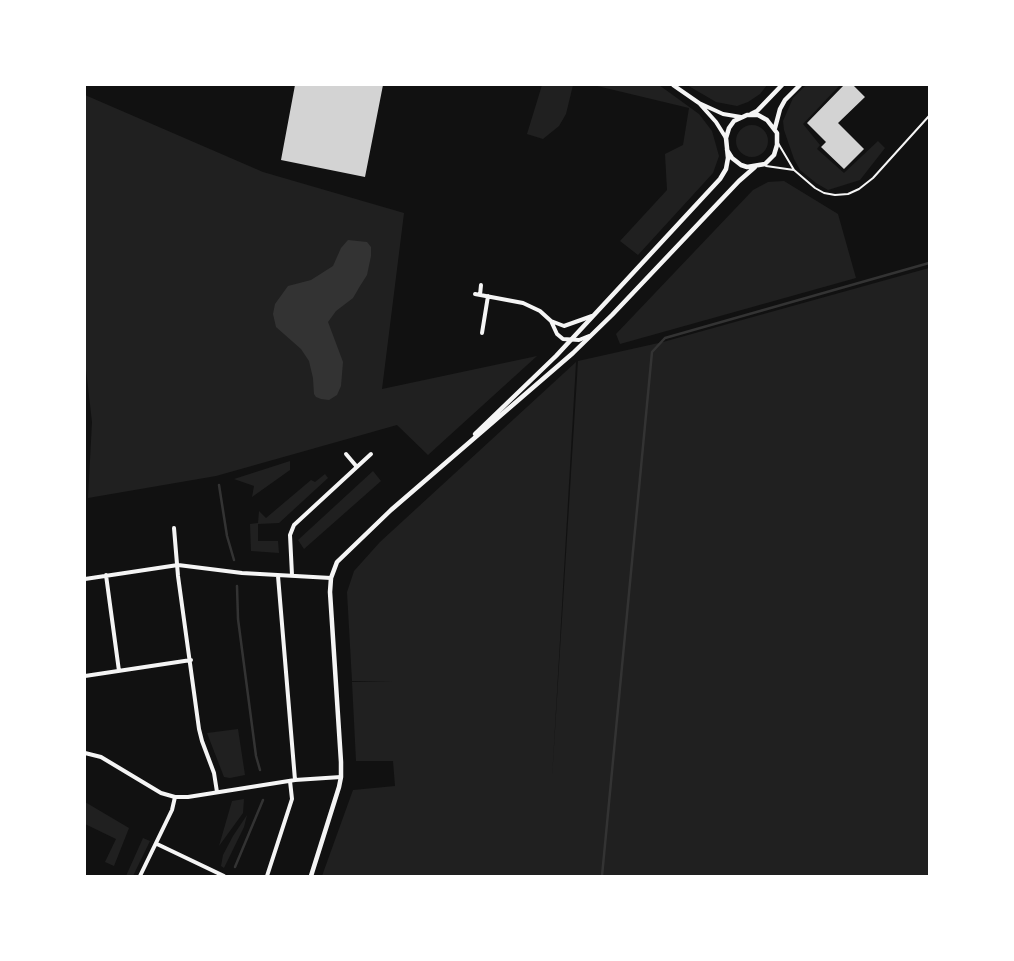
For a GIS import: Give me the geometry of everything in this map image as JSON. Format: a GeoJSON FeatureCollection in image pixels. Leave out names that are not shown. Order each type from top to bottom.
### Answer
{"type":"FeatureCollection","features":[{"type":"Feature","properties":{"kind":"street"},"geometry":{"type":"LineString","coordinates":[[673,85],[699,103],[723,114],[742,117]]}},
{"type":"Feature","properties":{"kind":"street"},"geometry":{"type":"LineString","coordinates":[[311,876],[341,776],[330,592],[331,578],[338,562],[459,450],[570,340],[720,180],[726,169],[728,158],[726,138],[729,128],[734,121],[757,112],[782,85]]}},
{"type":"Feature","properties":{"kind":"street"},"geometry":{"type":"LineString","coordinates":[[727,150],[732,158],[741,165],[757,166],[765,164],[774,155],[777,145],[775,129],[780,109],[785,100],[800,85]]}},
{"type":"Feature","properties":{"kind":"street"},"geometry":{"type":"LineString","coordinates":[[699,103],[716,122],[726,138]]}},
{"type":"Feature","properties":{"kind":"street"},"geometry":{"type":"LineString","coordinates":[[747,115],[758,116],[767,120],[775,129]]}},
{"type":"Feature","properties":{"kind":"street"},"geometry":{"type":"LineString","coordinates":[[459,450],[511,407],[593,334],[663,263],[739,181],[757,166]]}},
{"type":"Feature","properties":{"kind":"street"},"geometry":{"type":"LineString","coordinates":[[481,284],[477,294],[529,305],[540,311],[550,321],[557,334],[563,339],[583,339],[593,334]]}},
{"type":"Feature","properties":{"kind":"street"},"geometry":{"type":"LineString","coordinates":[[482,333],[488,296]]}},
{"type":"Feature","properties":{"kind":"street"},"geometry":{"type":"LineString","coordinates":[[550,321],[564,326],[592,316]]}},
{"type":"Feature","properties":{"kind":"street"},"geometry":{"type":"LineString","coordinates":[[346,454],[357,467]]}},
{"type":"Feature","properties":{"kind":"street"},"geometry":{"type":"LineString","coordinates":[[292,575],[290,535],[294,525],[371,454]]}},
{"type":"Feature","properties":{"kind":"street"},"geometry":{"type":"LineString","coordinates":[[174,528],[199,729],[214,773],[217,792]]}},
{"type":"Feature","properties":{"kind":"street"},"geometry":{"type":"LineString","coordinates":[[85,579],[178,565],[278,576],[292,575],[331,578]]}},
{"type":"Feature","properties":{"kind":"street"},"geometry":{"type":"LineString","coordinates":[[106,575],[119,671]]}},
{"type":"Feature","properties":{"kind":"street"},"geometry":{"type":"LineString","coordinates":[[267,876],[292,799],[278,576]]}},
{"type":"Feature","properties":{"kind":"street"},"geometry":{"type":"LineString","coordinates":[[85,676],[191,660]]}},
{"type":"Feature","properties":{"kind":"street"},"geometry":{"type":"LineString","coordinates":[[85,753],[101,757],[161,793],[175,797],[188,797],[292,780],[341,776]]}},
{"type":"Feature","properties":{"kind":"street"},"geometry":{"type":"LineString","coordinates":[[140,876],[157,844],[172,810],[175,797]]}},
{"type":"Feature","properties":{"kind":"street"},"geometry":{"type":"LineString","coordinates":[[157,844],[224,876]]}},
{"type":"Feature","properties":{"kind":"lane"},"geometry":{"type":"LineString","coordinates":[[777,141],[794,170],[815,188],[824,193],[835,195],[848,194],[859,189],[873,178],[929,116]]}},
{"type":"Feature","properties":{"kind":"lane"},"geometry":{"type":"LineString","coordinates":[[757,166],[794,170]]}},
{"type":"Feature","properties":{"kind":"shaded area"},"geometry":{"type":"Polygon","coordinates":[[[542,85],[573,85],[566,114],[559,126],[543,139],[527,134],[542,85]]]}},
{"type":"Feature","properties":{"kind":"shaded area"},"geometry":{"type":"Polygon","coordinates":[[[593,85],[659,85],[699,114],[712,131],[719,156],[713,173],[638,255],[620,241],[667,190],[665,154],[683,145],[689,108],[593,85]]]}},
{"type":"Feature","properties":{"kind":"shaded area"},"geometry":{"type":"Polygon","coordinates":[[[687,85],[767,85],[760,94],[748,102],[737,106],[716,102],[687,85]]]}},
{"type":"Feature","properties":{"kind":"shaded area"},"geometry":{"type":"Polygon","coordinates":[[[806,85],[840,85],[803,124],[820,145],[817,149],[844,173],[878,141],[885,148],[860,180],[828,190],[800,170],[794,159],[784,130],[783,121],[793,98],[806,85]]]}},
{"type":"Feature","properties":{"kind":"shaded area"},"geometry":{"type":"Polygon","coordinates":[[[85,95],[263,172],[404,213],[382,389],[537,356],[428,455],[397,425],[216,476],[88,498],[92,422],[85,361],[85,95]]]}},
{"type":"Feature","properties":{"kind":"shaded area"},"geometry":{"type":"Polygon","coordinates":[[[752,125],[764,129],[768,141],[764,153],[752,157],[740,153],[736,141],[740,129],[752,125]]]}},
{"type":"Feature","properties":{"kind":"shaded area"},"geometry":{"type":"Polygon","coordinates":[[[784,181],[838,214],[856,278],[620,344],[616,334],[753,190],[768,182],[784,181]]]}},
{"type":"Feature","properties":{"kind":"shaded area"},"geometry":{"type":"Polygon","coordinates":[[[348,240],[367,242],[371,247],[371,256],[367,275],[353,298],[336,311],[328,322],[343,362],[341,386],[337,395],[329,400],[321,399],[314,394],[309,361],[301,349],[276,327],[273,314],[275,304],[288,286],[311,280],[333,266],[341,248],[348,240]]]}},
{"type":"Feature","properties":{"kind":"shaded area"},"geometry":{"type":"Polygon","coordinates":[[[929,268],[929,876],[322,876],[353,790],[395,786],[393,761],[356,761],[352,682],[393,681],[352,681],[347,592],[354,571],[380,542],[576,362],[552,779],[578,361],[663,342],[929,268]]]}},
{"type":"Feature","properties":{"kind":"shaded area"},"geometry":{"type":"Polygon","coordinates":[[[290,461],[290,470],[252,497],[254,486],[234,479],[290,461]]]}},
{"type":"Feature","properties":{"kind":"shaded area"},"geometry":{"type":"Polygon","coordinates":[[[373,471],[381,481],[304,549],[298,540],[373,471]]]}},
{"type":"Feature","properties":{"kind":"shaded area"},"geometry":{"type":"Polygon","coordinates":[[[325,474],[328,478],[279,523],[258,524],[258,541],[278,541],[279,553],[251,551],[250,524],[258,523],[259,511],[266,518],[311,480],[315,482],[325,474]]]}},
{"type":"Feature","properties":{"kind":"shaded area"},"geometry":{"type":"Polygon","coordinates":[[[238,729],[245,775],[230,778],[224,777],[207,733],[238,729]]]}},
{"type":"Feature","properties":{"kind":"shaded area"},"geometry":{"type":"Polygon","coordinates":[[[244,799],[243,813],[219,846],[232,801],[244,799]]]}},
{"type":"Feature","properties":{"kind":"shaded area"},"geometry":{"type":"Polygon","coordinates":[[[85,802],[129,828],[114,866],[105,862],[116,839],[85,824],[85,802]]]}},
{"type":"Feature","properties":{"kind":"shaded area"},"geometry":{"type":"Polygon","coordinates":[[[247,815],[244,827],[224,868],[221,866],[223,855],[247,815]]]}},
{"type":"Feature","properties":{"kind":"shaded area"},"geometry":{"type":"Polygon","coordinates":[[[143,838],[150,841],[133,876],[126,876],[143,838]]]}},
{"type":"Feature","properties":{"kind":"building"},"geometry":{"type":"Polygon","coordinates":[[[295,85],[383,85],[365,177],[281,160],[295,85]]]}},
{"type":"Feature","properties":{"kind":"building"},"geometry":{"type":"Polygon","coordinates":[[[844,85],[853,85],[865,97],[838,123],[864,149],[844,169],[821,147],[826,142],[807,123],[844,85]]]}},
{"type":"Feature","properties":{"kind":"waterway"},"geometry":{"type":"LineString","coordinates":[[602,876],[652,352],[665,338],[929,263]]}},
{"type":"Feature","properties":{"kind":"waterway"},"geometry":{"type":"LineString","coordinates":[[219,485],[227,536],[234,560]]}},
{"type":"Feature","properties":{"kind":"waterway"},"geometry":{"type":"LineString","coordinates":[[237,586],[238,619],[256,756],[260,770]]}},
{"type":"Feature","properties":{"kind":"waterway"},"geometry":{"type":"LineString","coordinates":[[235,867],[263,800]]}}]}
